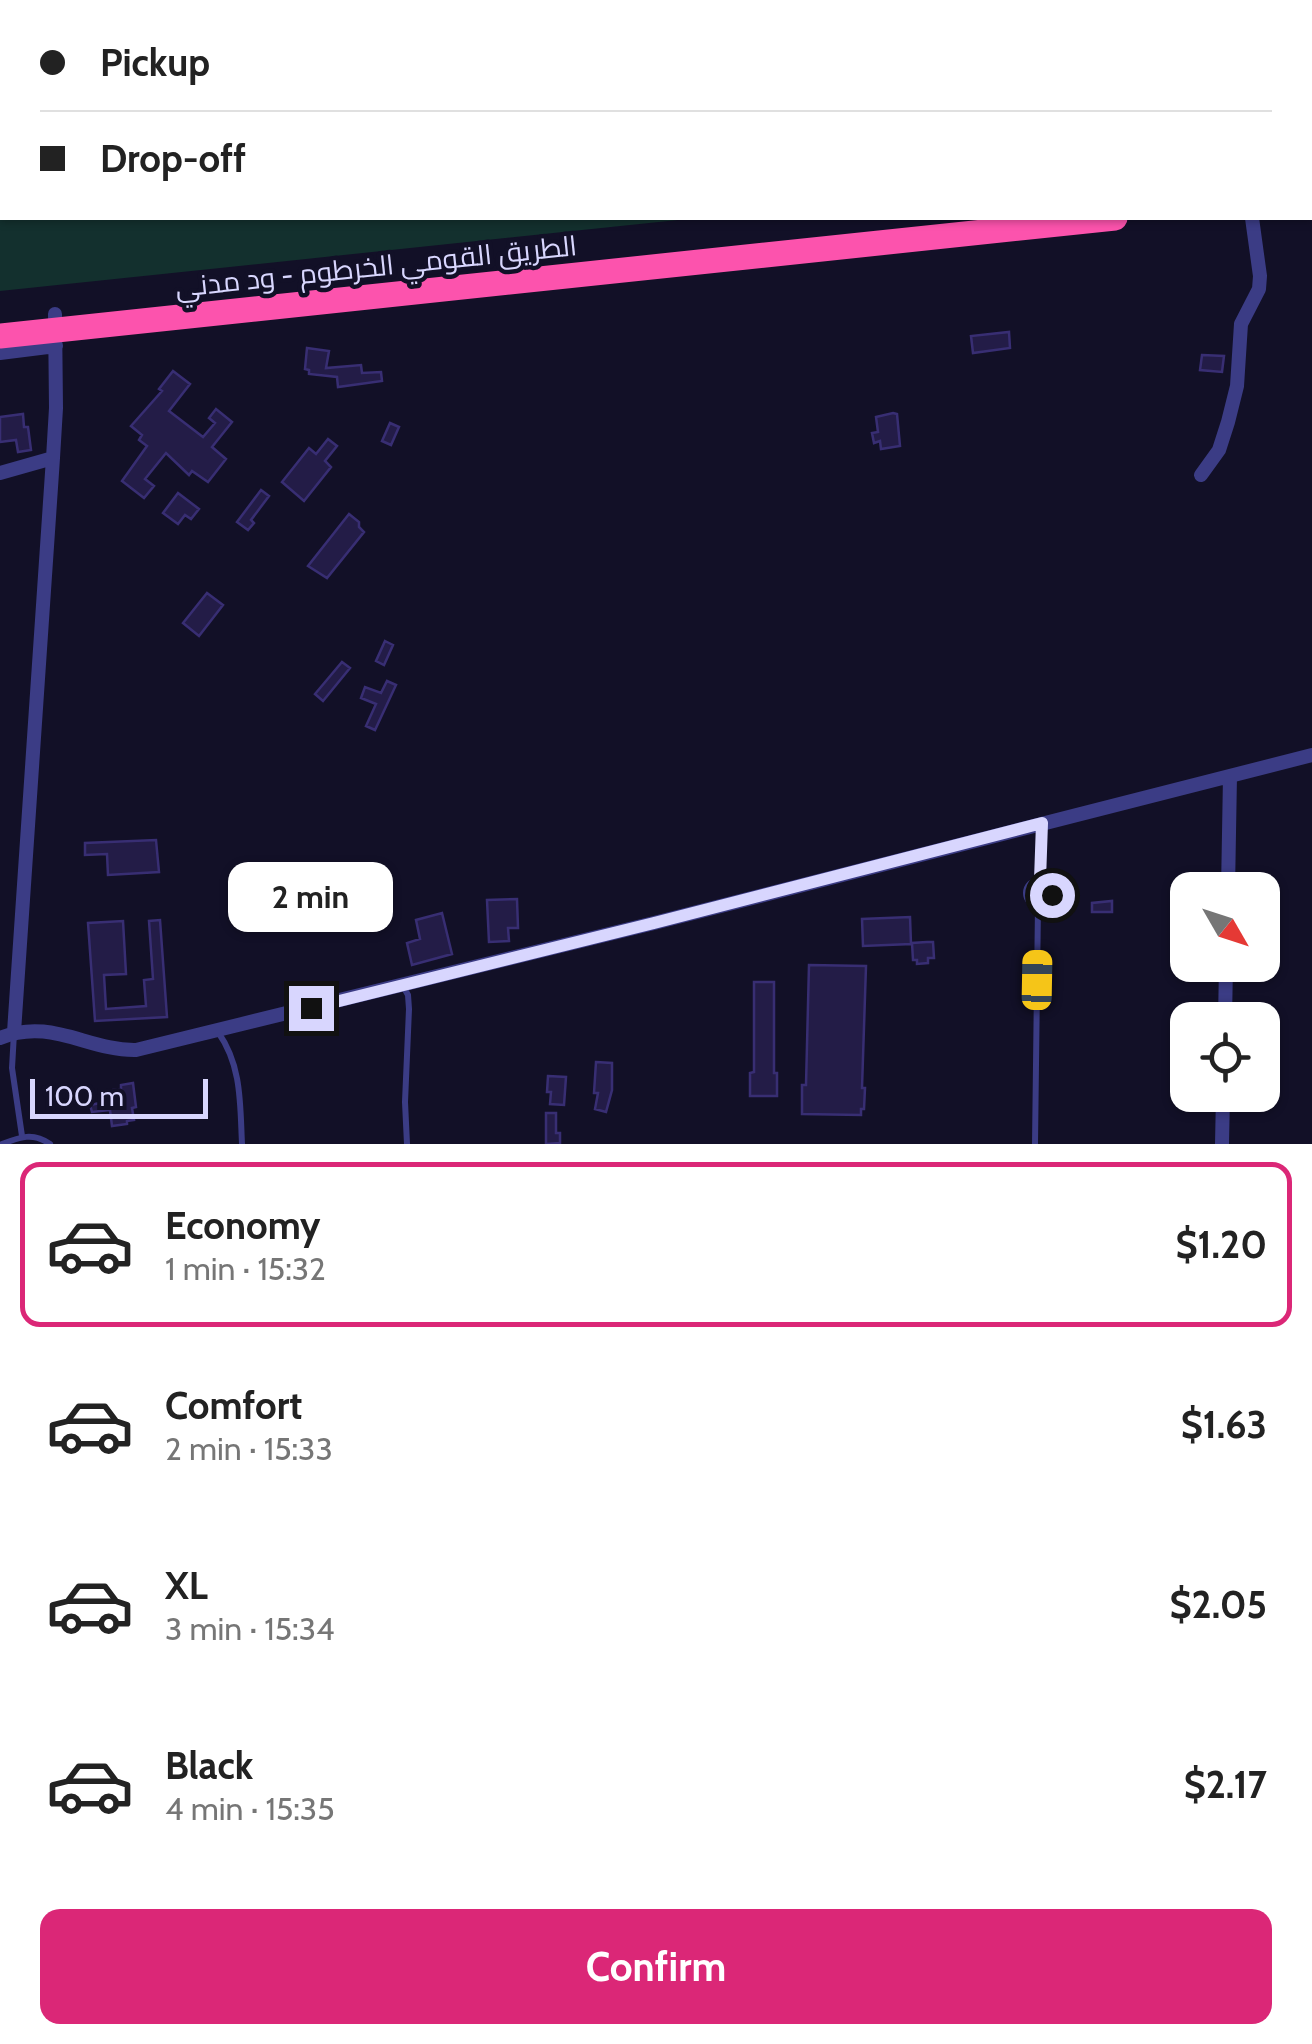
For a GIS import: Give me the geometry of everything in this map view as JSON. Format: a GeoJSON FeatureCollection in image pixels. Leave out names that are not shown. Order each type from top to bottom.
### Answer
{"type":"FeatureCollection","features":[{"type":"Feature","properties":{"kind":"highway","name":"الطريق القومي الخرطوم - ود مدني"},"geometry":{"type":"LineString","coordinates":[[0,320],[56,330],[946,220]]}},
{"type":"Feature","properties":{"kind":"highway","name":"الطريق القومي الخرطوم - ود مدني"},"geometry":{"type":"LineString","coordinates":[[0,336],[1097,220]]}},
{"type":"Feature","properties":{"kind":"street"},"geometry":{"type":"LineString","coordinates":[[1201,475],[1219,450],[1228,422],[1237,386],[1242,324],[1259,289],[1252,220]]}},
{"type":"Feature","properties":{"kind":"street"},"geometry":{"type":"LineString","coordinates":[[0,353],[56,330],[53,458],[7,1035],[65,1034],[136,1050],[1312,756]]}},
{"type":"Feature","properties":{"kind":"street"},"geometry":{"type":"LineString","coordinates":[[0,474],[53,458]]}},
{"type":"Feature","properties":{"kind":"street"},"geometry":{"type":"LineString","coordinates":[[1228,872],[1230,776]]}},
{"type":"Feature","properties":{"kind":"street"},"geometry":{"type":"LineString","coordinates":[[1222,1144],[1223,1112]]}},
{"type":"Feature","properties":{"kind":"lane"},"geometry":{"type":"LineString","coordinates":[[1040,880],[1042,823]]}},
{"type":"Feature","properties":{"kind":"lane"},"geometry":{"type":"LineString","coordinates":[[1040,880],[1050,886],[1052,895],[1048,903],[1038,906],[1028,901],[1026,892],[1030,884],[1040,880]]}},
{"type":"Feature","properties":{"kind":"lane"},"geometry":{"type":"LineString","coordinates":[[1035,1144],[1038,906]]}},
{"type":"Feature","properties":{"kind":"lane"},"geometry":{"type":"LineString","coordinates":[[402,985],[409,1010],[407,1144]]}},
{"type":"Feature","properties":{"kind":"lane"},"geometry":{"type":"LineString","coordinates":[[218,1032],[228,1046],[238,1074],[242,1144]]}},
{"type":"Feature","properties":{"kind":"lane"},"geometry":{"type":"LineString","coordinates":[[7,1035],[22,1136]]}},
{"type":"Feature","properties":{"kind":"lane"},"geometry":{"type":"LineString","coordinates":[[2,1144],[22,1136],[34,1136],[50,1144]]}},
{"type":"Feature","properties":{"kind":"green space"},"geometry":{"type":"Polygon","coordinates":[[[0,220],[678,220],[0,291],[0,220]]]}},
{"type":"Feature","properties":{"kind":"building"},"geometry":{"type":"Polygon","coordinates":[[[1009,332],[1010,348],[973,353],[971,336],[1009,332]]]}},
{"type":"Feature","properties":{"kind":"building"},"geometry":{"type":"Polygon","coordinates":[[[307,348],[329,351],[326,368],[361,365],[362,373],[381,372],[382,381],[338,387],[337,377],[309,374],[305,369],[307,348]]]}},
{"type":"Feature","properties":{"kind":"building"},"geometry":{"type":"Polygon","coordinates":[[[1202,355],[1224,356],[1222,372],[1200,370],[1202,355]]]}},
{"type":"Feature","properties":{"kind":"building"},"geometry":{"type":"Polygon","coordinates":[[[173,371],[190,384],[169,411],[203,437],[215,423],[209,418],[216,409],[232,422],[212,447],[226,459],[208,482],[192,471],[189,475],[166,453],[145,479],[154,486],[144,498],[122,481],[147,446],[131,426],[162,391],[159,389],[173,371]]]}},
{"type":"Feature","properties":{"kind":"building"},"geometry":{"type":"Polygon","coordinates":[[[23,414],[31,450],[18,452],[16,440],[0,442],[0,417],[23,414]]]}},
{"type":"Feature","properties":{"kind":"building"},"geometry":{"type":"Polygon","coordinates":[[[897,414],[900,446],[881,449],[880,441],[874,443],[872,433],[878,432],[876,417],[897,414]]]}},
{"type":"Feature","properties":{"kind":"building"},"geometry":{"type":"Polygon","coordinates":[[[390,423],[399,427],[391,445],[382,441],[390,423]]]}},
{"type":"Feature","properties":{"kind":"building"},"geometry":{"type":"Polygon","coordinates":[[[328,439],[337,446],[325,461],[331,467],[304,501],[282,482],[309,448],[316,454],[328,439]]]}},
{"type":"Feature","properties":{"kind":"building"},"geometry":{"type":"Polygon","coordinates":[[[261,490],[269,496],[248,530],[237,522],[261,490]]]}},
{"type":"Feature","properties":{"kind":"building"},"geometry":{"type":"Polygon","coordinates":[[[178,493],[199,509],[191,519],[185,515],[178,524],[163,513],[178,493]]]}},
{"type":"Feature","properties":{"kind":"building"},"geometry":{"type":"Polygon","coordinates":[[[349,514],[364,532],[327,578],[308,566],[349,514]]]}},
{"type":"Feature","properties":{"kind":"building"},"geometry":{"type":"Polygon","coordinates":[[[207,593],[223,605],[199,636],[183,623],[207,593]]]}},
{"type":"Feature","properties":{"kind":"building"},"geometry":{"type":"Polygon","coordinates":[[[385,641],[393,645],[384,665],[376,661],[385,641]]]}},
{"type":"Feature","properties":{"kind":"building"},"geometry":{"type":"Polygon","coordinates":[[[342,662],[350,668],[323,701],[315,694],[342,662]]]}},
{"type":"Feature","properties":{"kind":"building"},"geometry":{"type":"Polygon","coordinates":[[[387,681],[396,685],[375,730],[366,726],[376,704],[361,698],[365,687],[381,693],[387,681]]]}},
{"type":"Feature","properties":{"kind":"building"},"geometry":{"type":"Polygon","coordinates":[[[156,840],[159,872],[108,875],[107,854],[85,855],[85,843],[156,840]]]}},
{"type":"Feature","properties":{"kind":"building"},"geometry":{"type":"Polygon","coordinates":[[[517,899],[518,928],[508,928],[509,941],[489,942],[487,900],[517,899]]]}},
{"type":"Feature","properties":{"kind":"building"},"geometry":{"type":"Polygon","coordinates":[[[1112,901],[1112,912],[1092,912],[1092,903],[1112,901]]]}},
{"type":"Feature","properties":{"kind":"building"},"geometry":{"type":"Polygon","coordinates":[[[442,913],[452,954],[412,965],[407,943],[420,939],[416,920],[442,913]]]}},
{"type":"Feature","properties":{"kind":"building"},"geometry":{"type":"Polygon","coordinates":[[[910,917],[911,944],[863,946],[862,919],[910,917]]]}},
{"type":"Feature","properties":{"kind":"building"},"geometry":{"type":"Polygon","coordinates":[[[160,920],[167,1017],[95,1021],[88,923],[123,921],[126,974],[104,975],[106,1009],[146,1006],[144,980],[153,979],[149,921],[160,920]]]}},
{"type":"Feature","properties":{"kind":"building"},"geometry":{"type":"Polygon","coordinates":[[[933,942],[934,958],[917,964],[912,943],[933,942]]]}},
{"type":"Feature","properties":{"kind":"building"},"geometry":{"type":"Polygon","coordinates":[[[809,965],[866,966],[865,1088],[861,1115],[802,1114],[809,965]]]}},
{"type":"Feature","properties":{"kind":"building"},"geometry":{"type":"Polygon","coordinates":[[[754,982],[774,982],[777,1096],[750,1096],[750,1073],[754,1072],[754,982]]]}},
{"type":"Feature","properties":{"kind":"building"},"geometry":{"type":"Polygon","coordinates":[[[596,1062],[612,1063],[612,1090],[606,1112],[595,1109],[596,1062]]]}},
{"type":"Feature","properties":{"kind":"building"},"geometry":{"type":"Polygon","coordinates":[[[548,1076],[566,1077],[564,1105],[550,1104],[548,1076]]]}},
{"type":"Feature","properties":{"kind":"building"},"geometry":{"type":"Polygon","coordinates":[[[133,1083],[134,1120],[112,1126],[110,1110],[92,1112],[90,1105],[115,1100],[113,1090],[133,1083]]]}},
{"type":"Feature","properties":{"kind":"building"},"geometry":{"type":"Polygon","coordinates":[[[546,1113],[556,1113],[560,1143],[546,1144],[546,1113]]]}},
{"type":"Feature","properties":{"kind":"route"},"geometry":{"type":"LineString","coordinates":[[311,1008],[1042,823],[1040,880],[1050,886],[1052,895]]}}]}
